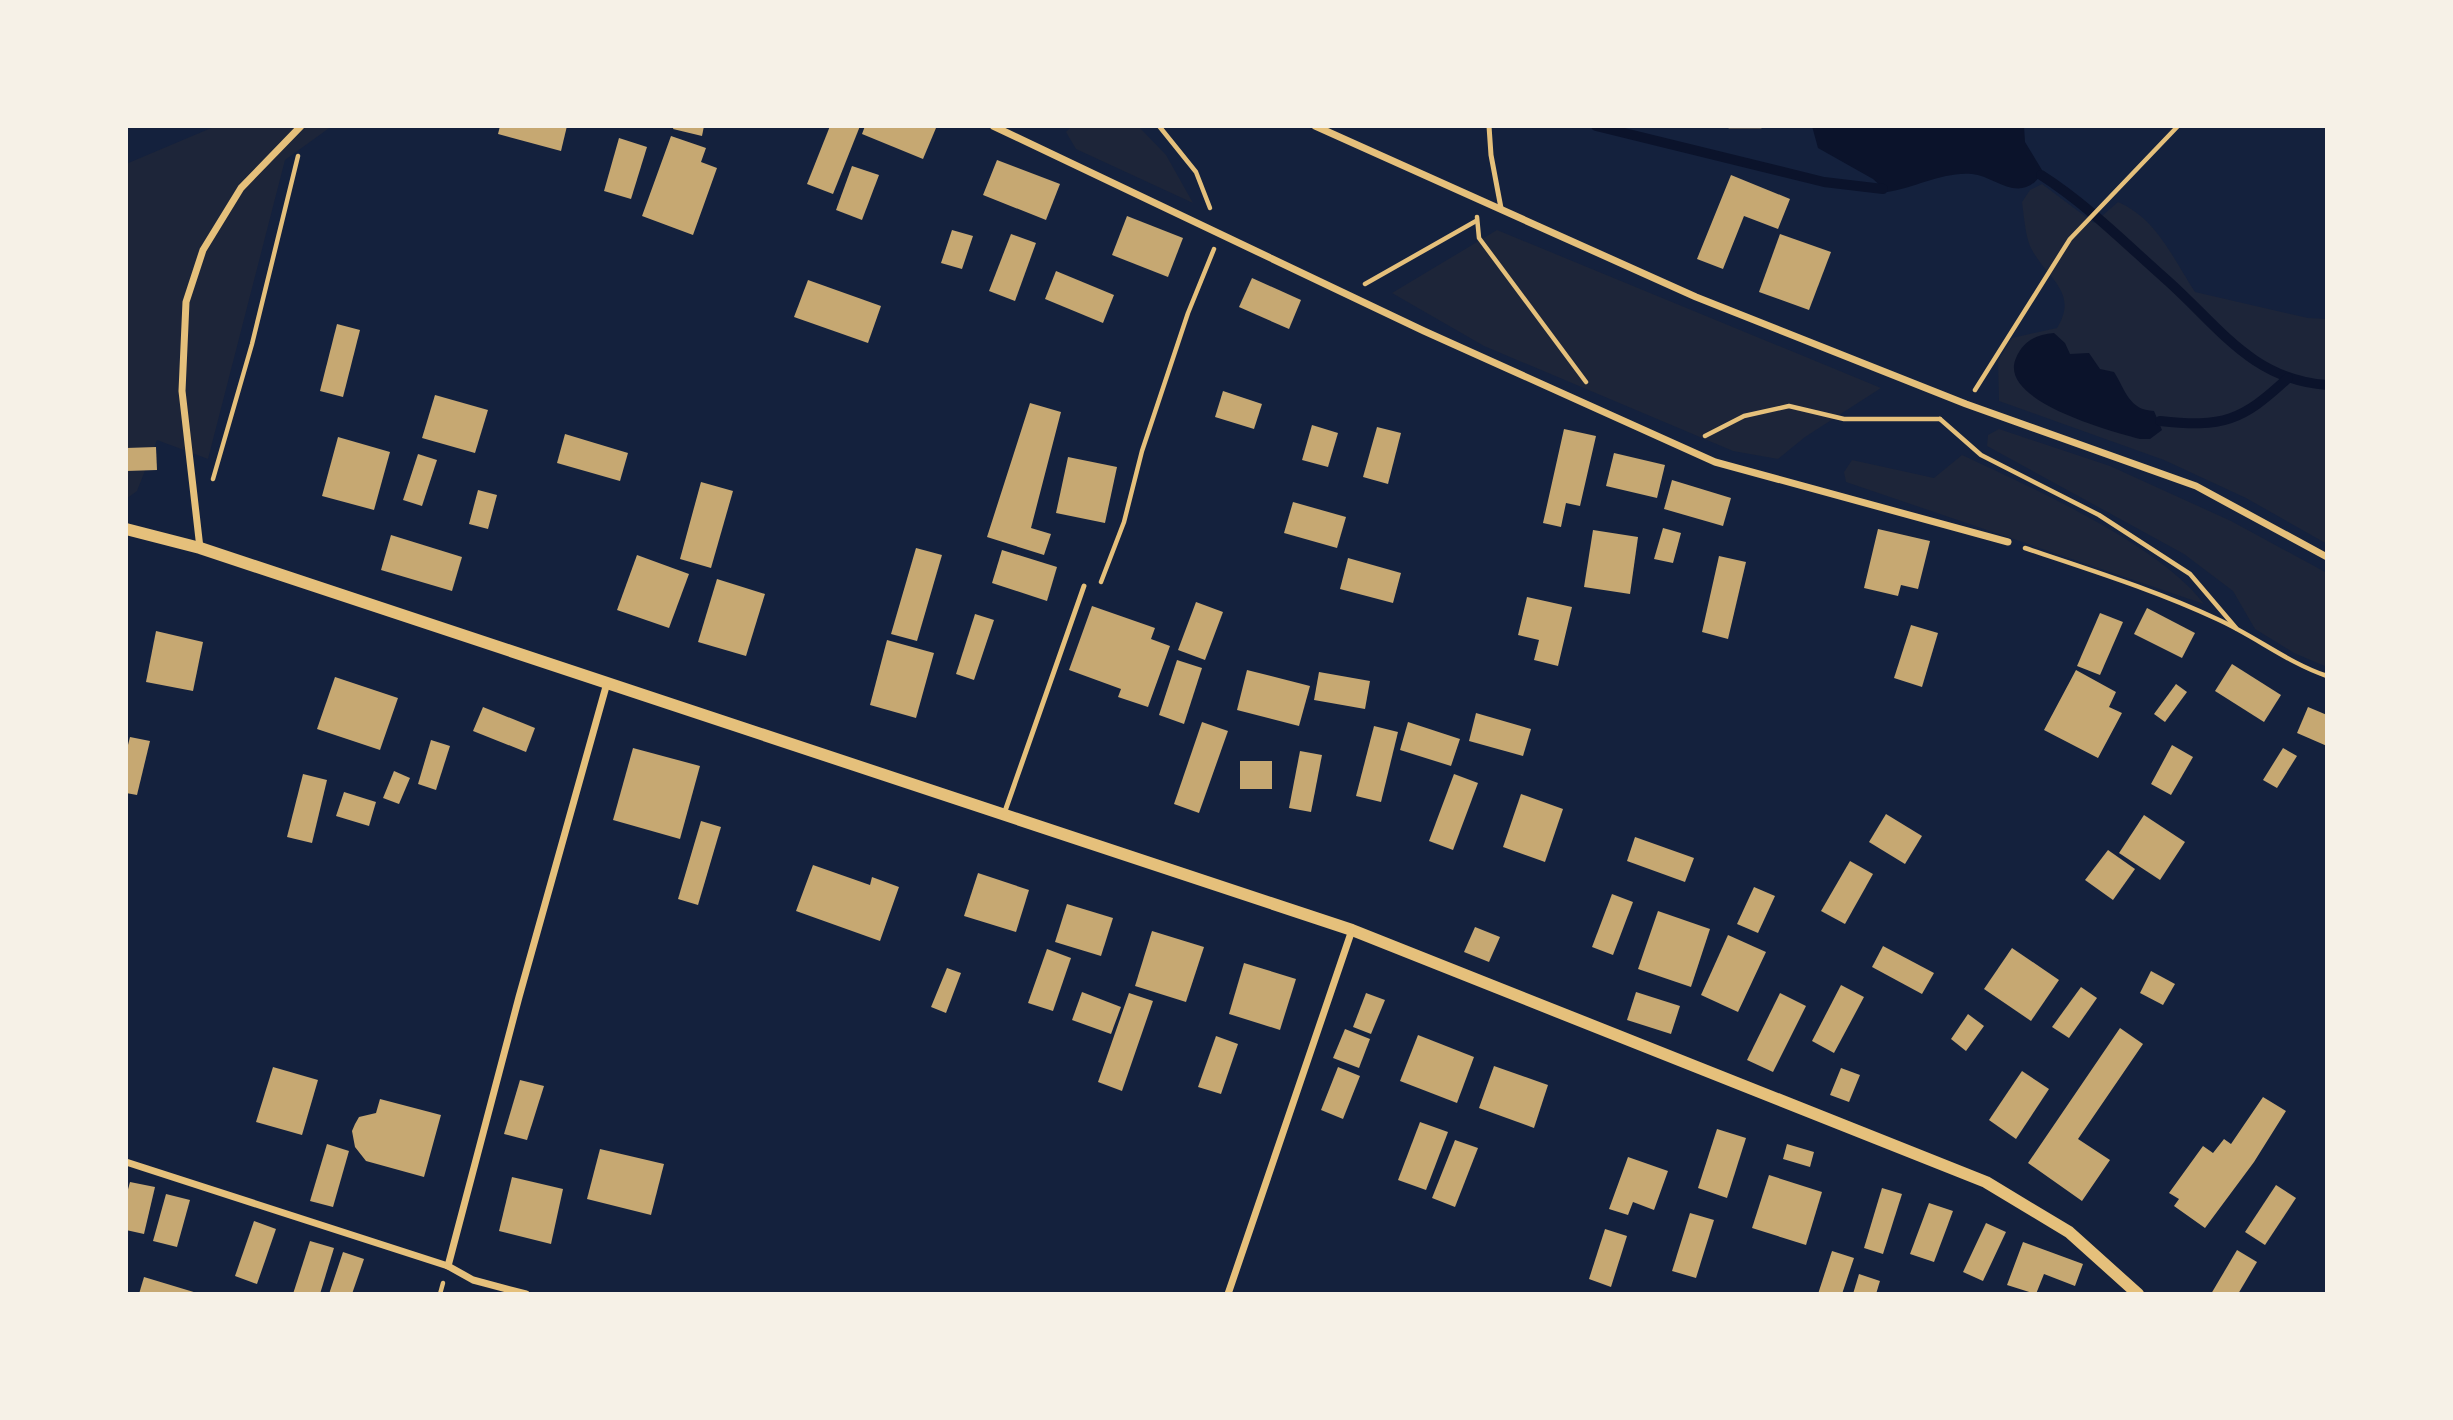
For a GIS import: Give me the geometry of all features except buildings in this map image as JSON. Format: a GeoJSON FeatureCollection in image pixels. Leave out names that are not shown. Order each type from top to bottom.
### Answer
{"type":"FeatureCollection","features":[{"type":"Feature","properties":{"kind":"street"},"geometry":{"type":"LineString","coordinates":[[200,548],[182,391],[186,302],[203,250],[241,188],[301,126]]}},
{"type":"Feature","properties":{"kind":"street"},"geometry":{"type":"LineString","coordinates":[[993,126],[1346,294],[1715,462],[2008,542]]}},
{"type":"Feature","properties":{"kind":"street"},"geometry":{"type":"LineString","coordinates":[[1315,126],[1696,297],[1962,403],[2196,486],[2327,557]]}},
{"type":"Feature","properties":{"kind":"street"},"geometry":{"type":"LineString","coordinates":[[126,529],[200,548],[1352,930],[1986,1182],[2069,1233],[2138,1294]]}},
{"type":"Feature","properties":{"kind":"street"},"geometry":{"type":"LineString","coordinates":[[448,1266],[519,997],[607,683]]}},
{"type":"Feature","properties":{"kind":"street"},"geometry":{"type":"LineString","coordinates":[[1228,1294],[1352,930]]}},
{"type":"Feature","properties":{"kind":"street"},"geometry":{"type":"LineString","coordinates":[[126,1162],[448,1266],[473,1280],[526,1294]]}},
{"type":"Feature","properties":{"kind":"lane"},"geometry":{"type":"LineString","coordinates":[[1489,126],[1490,155],[1501,208]]}},
{"type":"Feature","properties":{"kind":"lane"},"geometry":{"type":"LineString","coordinates":[[1004,814],[1084,586]]}},
{"type":"Feature","properties":{"kind":"path"},"geometry":{"type":"LineString","coordinates":[[1084,586],[1100,584],[1124,522],[1142,450],[1188,313],[1220,234],[1196,172],[1159,126]]}},
{"type":"Feature","properties":{"kind":"path"},"geometry":{"type":"LineString","coordinates":[[1729,126],[1761,126]]}},
{"type":"Feature","properties":{"kind":"path"},"geometry":{"type":"LineString","coordinates":[[1672,443],[1714,434],[1744,416],[1789,406],[1844,419],[1940,419],[1962,403],[2070,239],[2178,126]]}},
{"type":"Feature","properties":{"kind":"path"},"geometry":{"type":"LineString","coordinates":[[212,482],[252,344],[299,153]]}},
{"type":"Feature","properties":{"kind":"path"},"geometry":{"type":"LineString","coordinates":[[1480,199],[1476,221],[1479,238],[1587,383]]}},
{"type":"Feature","properties":{"kind":"path"},"geometry":{"type":"LineString","coordinates":[[1346,294],[1476,221]]}},
{"type":"Feature","properties":{"kind":"path"},"geometry":{"type":"LineString","coordinates":[[1940,419],[1981,455],[2099,515],[2190,575],[2236,628]]}},
{"type":"Feature","properties":{"kind":"path"},"geometry":{"type":"LineString","coordinates":[[2008,542],[2164,595],[2266,643],[2304,668],[2327,676]]}},
{"type":"Feature","properties":{"kind":"shaded area"},"geometry":{"type":"Polygon","coordinates":[[[216,126],[332,126],[285,160],[208,459],[157,440],[137,491],[126,499],[126,164],[216,126]]]}},
{"type":"Feature","properties":{"kind":"shaded area"},"geometry":{"type":"Polygon","coordinates":[[[1072,126],[1138,126],[1166,155],[1193,203],[1076,149],[1066,132],[1072,126]]]}},
{"type":"Feature","properties":{"kind":"shaded area"},"geometry":{"type":"Polygon","coordinates":[[[1812,126],[2024,126],[2025,142],[2042,170],[2041,175],[2033,184],[2024,188],[2007,186],[1981,176],[1962,174],[1940,177],[1887,192],[1873,179],[1818,148],[1812,126]]]}},
{"type":"Feature","properties":{"kind":"shaded area"},"geometry":{"type":"Polygon","coordinates":[[[2042,184],[2094,223],[2118,202],[2132,209],[2162,240],[2195,292],[2308,318],[2327,319],[2327,544],[2246,498],[2164,460],[1999,401],[1998,361],[2012,338],[2057,328],[2063,315],[2063,294],[2030,246],[2025,224],[2022,202],[2030,190],[2042,184]]]}},
{"type":"Feature","properties":{"kind":"shaded area"},"geometry":{"type":"Polygon","coordinates":[[[1497,230],[1881,388],[1805,437],[1778,459],[1733,451],[1484,346],[1392,293],[1497,230]]]}},
{"type":"Feature","properties":{"kind":"shaded area"},"geometry":{"type":"Polygon","coordinates":[[[2054,333],[2065,343],[2070,354],[2089,353],[2100,369],[2114,372],[2134,403],[2154,411],[2162,430],[2150,439],[2140,439],[2106,429],[2060,412],[2023,388],[2015,373],[2019,352],[2031,340],[2054,333]]]}},
{"type":"Feature","properties":{"kind":"shaded area"},"geometry":{"type":"Polygon","coordinates":[[[1999,429],[2110,466],[2231,521],[2327,573],[2327,667],[2294,653],[2255,629],[2233,591],[2184,554],[1987,446],[1988,435],[1999,429]]]}},
{"type":"Feature","properties":{"kind":"shaded area"},"geometry":{"type":"Polygon","coordinates":[[[1962,455],[2023,483],[2126,539],[2184,582],[2204,604],[1846,482],[1844,472],[1852,460],[1934,478],[1962,455]]]}},
{"type":"Feature","properties":{"kind":"waterway"},"geometry":{"type":"LineString","coordinates":[[1596,126],[1824,182],[1883,189]]}},
{"type":"Feature","properties":{"kind":"waterway"},"geometry":{"type":"LineString","coordinates":[[2041,175],[2107,226],[2239,349],[2278,373],[2301,381],[2327,385]]}},
{"type":"Feature","properties":{"kind":"waterway"},"geometry":{"type":"LineString","coordinates":[[2160,421],[2200,423],[2230,418],[2257,404],[2288,378]]}}]}
